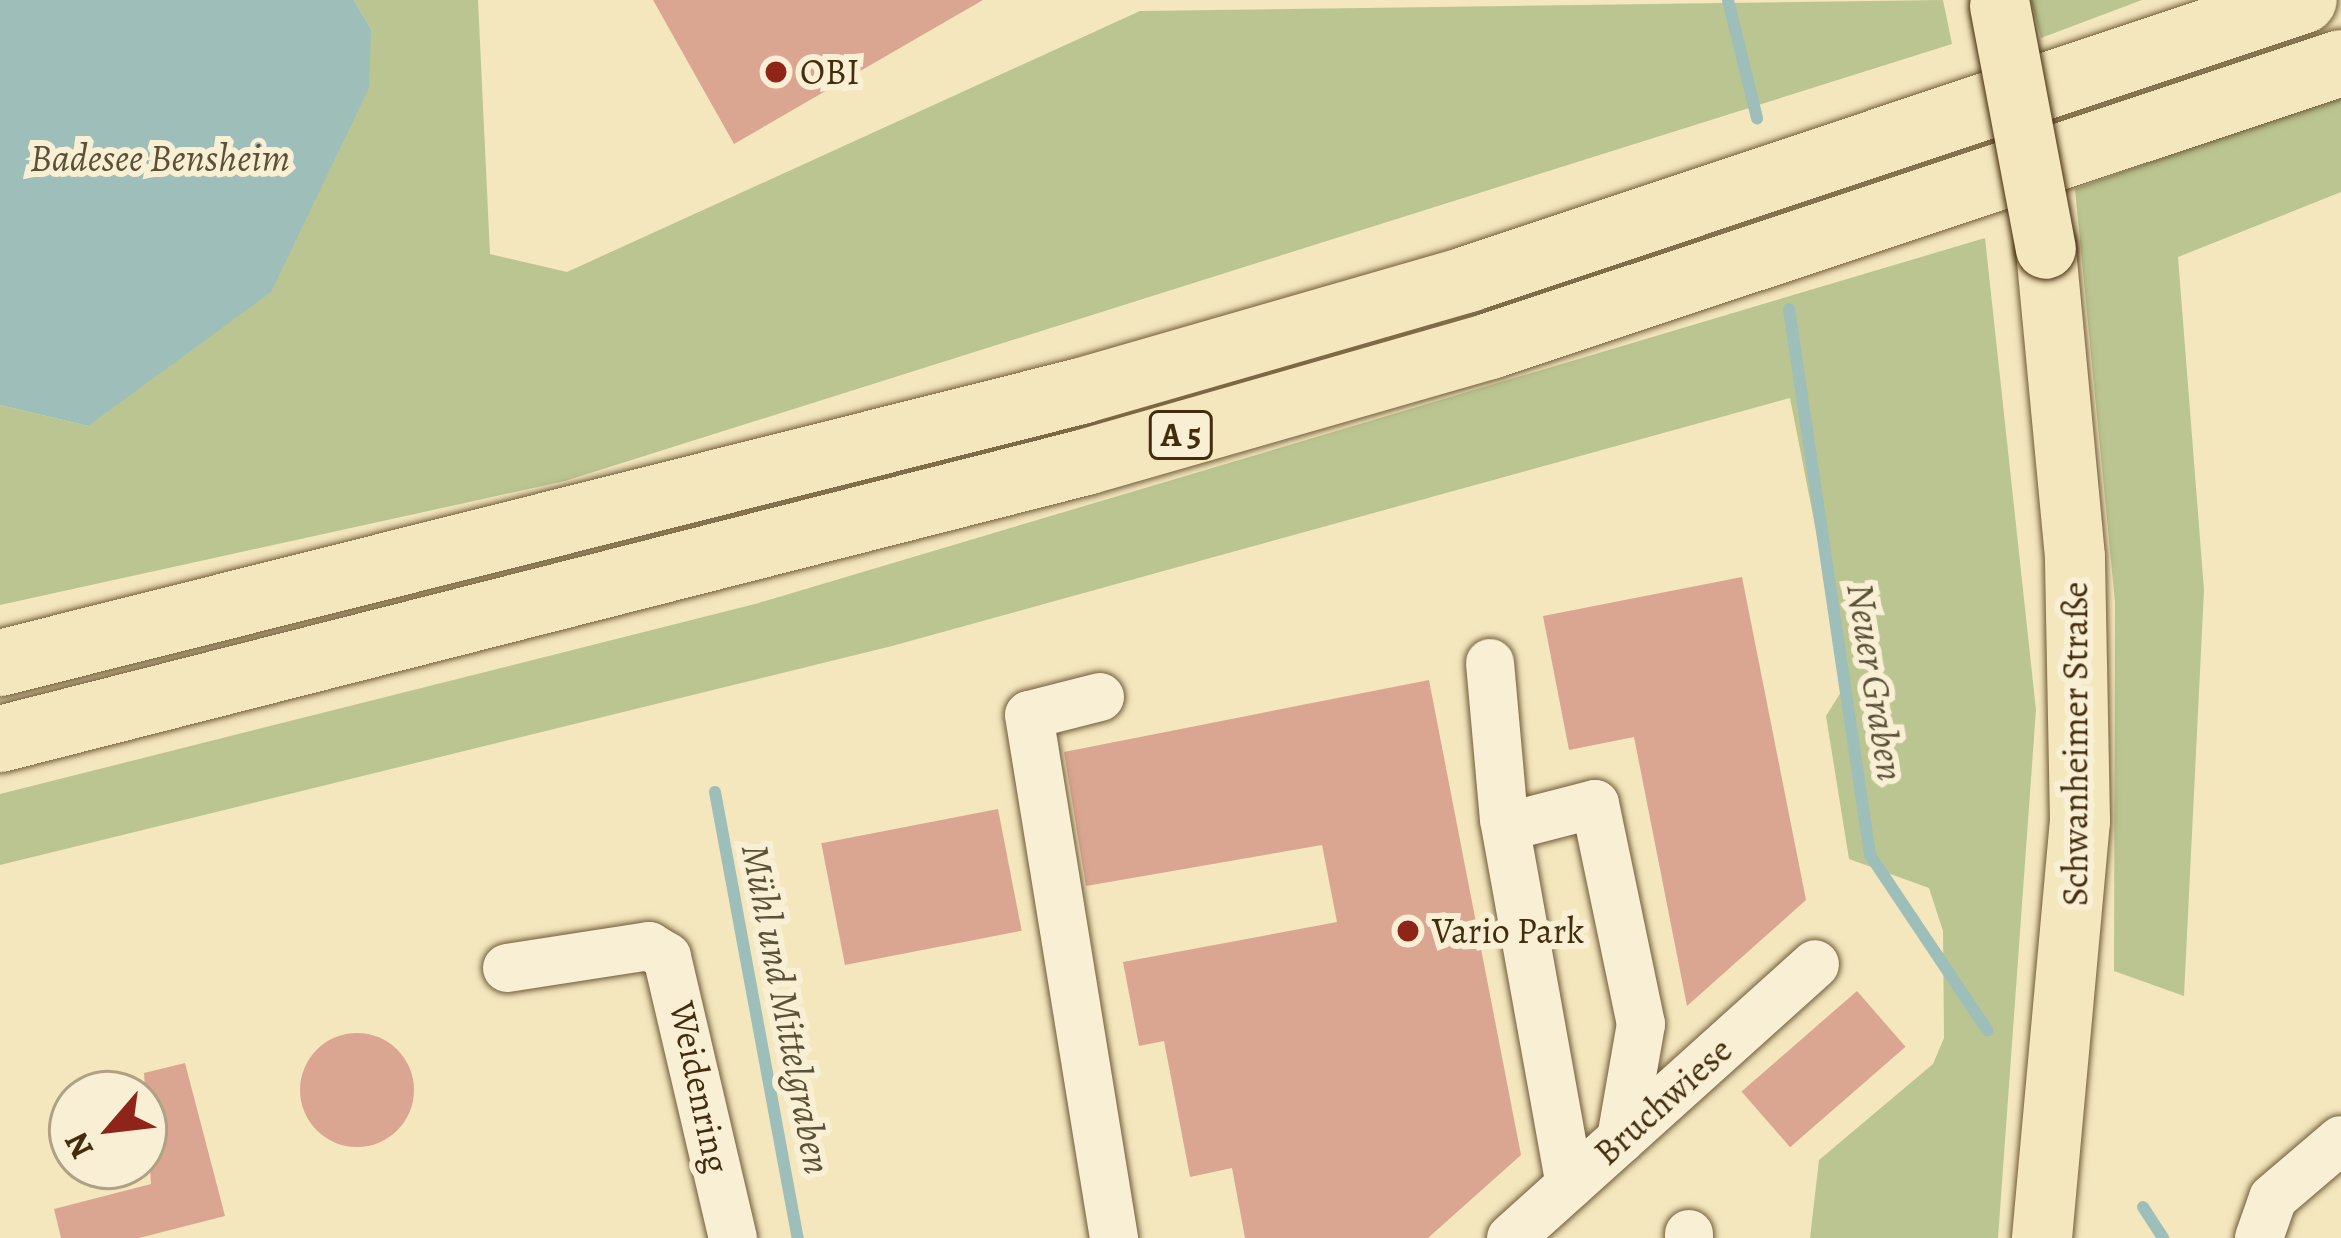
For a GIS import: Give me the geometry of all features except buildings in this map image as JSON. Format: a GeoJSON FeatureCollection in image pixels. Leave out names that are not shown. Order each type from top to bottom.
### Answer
{"type":"FeatureCollection","features":[{"type":"Feature","properties":{"kind":"highway","name":"A 5"},"geometry":{"type":"LineString","coordinates":[[0,663],[1082,391],[1536,257],[2304,0]]}},
{"type":"Feature","properties":{"kind":"highway","name":"A 5"},"geometry":{"type":"LineString","coordinates":[[0,739],[1063,469],[1468,352],[2341,63]]}},
{"type":"Feature","properties":{"kind":"main road","name":"Schwanheimer Straße"},"geometry":{"type":"LineString","coordinates":[[1999,3],[2046,249],[2075,557],[2080,821],[2042,1238]]}},
{"type":"Feature","properties":{"kind":"street"},"geometry":{"type":"LineString","coordinates":[[1490,663],[1506,827],[1570,1185]]}},
{"type":"Feature","properties":{"kind":"street"},"geometry":{"type":"LineString","coordinates":[[1100,697],[1029,715],[1073,955],[1067,996],[1114,1238]]}},
{"type":"Feature","properties":{"kind":"street"},"geometry":{"type":"LineString","coordinates":[[1506,827],[1595,804],[1642,1024],[1621,1139]]}},
{"type":"Feature","properties":{"kind":"street","name":"Weidenring"},"geometry":{"type":"LineString","coordinates":[[508,968],[649,946],[667,957],[733,1238]]}},
{"type":"Feature","properties":{"kind":"street","name":"Bruchwiese"},"geometry":{"type":"LineString","coordinates":[[1511,1238],[1815,964]]}},
{"type":"Feature","properties":{"kind":"street"},"geometry":{"type":"LineString","coordinates":[[2259,1238],[2273,1198],[2341,1141]]}},
{"type":"Feature","properties":{"kind":"green space"},"geometry":{"type":"Polygon","coordinates":[[[354,0],[478,0],[490,254],[567,272],[1140,11],[1943,0],[1952,44],[565,481],[0,605],[0,405],[88,426],[371,29],[354,0]]]}},
{"type":"Feature","properties":{"kind":"green space"},"geometry":{"type":"Polygon","coordinates":[[[2031,0],[2142,0],[2041,38],[2031,0]]]}},
{"type":"Feature","properties":{"kind":"green space"},"geometry":{"type":"Polygon","coordinates":[[[2341,94],[2341,192],[2178,257],[2204,590],[2184,996],[2114,971],[2115,602],[2075,189],[2341,94]]]}},
{"type":"Feature","properties":{"kind":"green space"},"geometry":{"type":"Polygon","coordinates":[[[1985,238],[2036,710],[1998,1238],[1810,1238],[1819,1160],[1933,1064],[1944,1038],[1943,931],[1929,888],[1849,859],[1826,716],[1846,684],[1790,398],[892,646],[0,865],[0,794],[755,604],[1985,238]]]}},
{"type":"Feature","properties":{"kind":"water","name":"Badesee Bensheim"},"geometry":{"type":"Polygon","coordinates":[[[0,0],[354,0],[371,29],[369,88],[271,292],[88,426],[0,405],[0,0]]]}},
{"type":"Feature","properties":{"kind":"waterway","name":"Neuer Graben"},"geometry":{"type":"LineString","coordinates":[[1728,0],[1757,118]]}},
{"type":"Feature","properties":{"kind":"waterway","name":"Neuer Graben"},"geometry":{"type":"LineString","coordinates":[[1789,309],[1870,855],[1987,1030]]}},
{"type":"Feature","properties":{"kind":"waterway","name":"Mühl und Mittelgraben"},"geometry":{"type":"LineString","coordinates":[[715,792],[798,1238]]}},
{"type":"Feature","properties":{"kind":"waterway","name":"Neuer Graben"},"geometry":{"type":"LineString","coordinates":[[2143,1207],[2163,1238]]}},
{"type":"Feature","properties":{"kind":"place","name":"OBI"},"geometry":{"type":"Point","coordinates":[776,72]}},
{"type":"Feature","properties":{"kind":"place","name":"Vario Park"},"geometry":{"type":"Point","coordinates":[1408,931]}}]}
